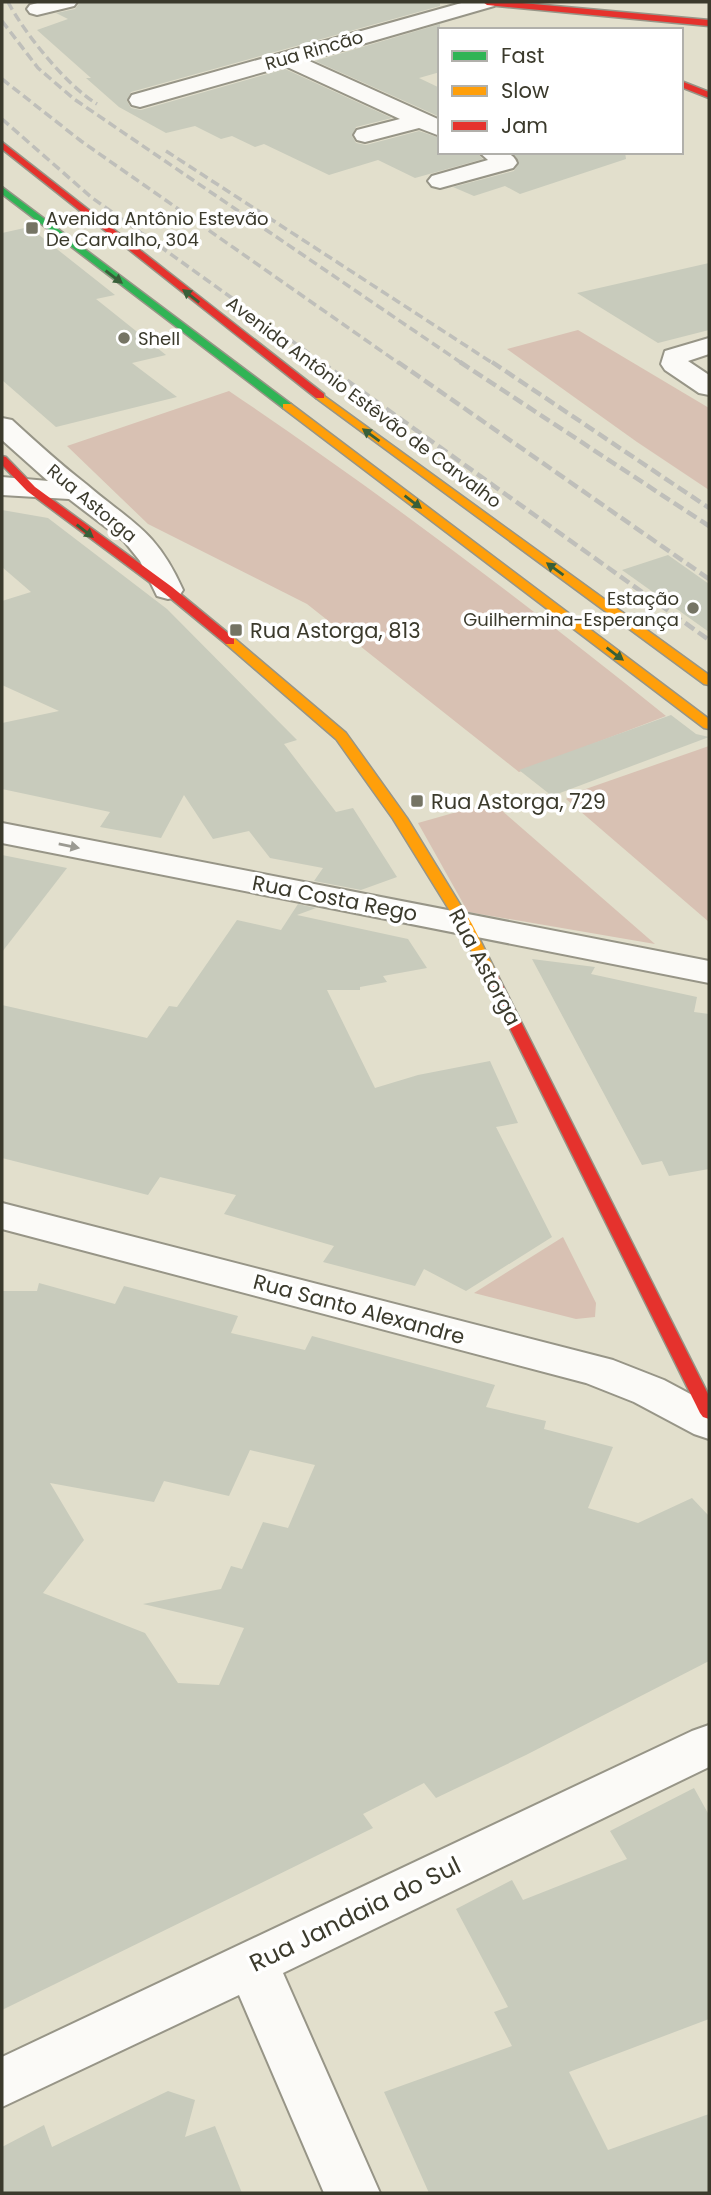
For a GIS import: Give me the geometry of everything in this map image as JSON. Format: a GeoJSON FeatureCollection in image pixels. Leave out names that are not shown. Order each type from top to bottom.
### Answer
{"type":"FeatureCollection","features":[{"type":"Feature","properties":{"kind":"main road"},"geometry":{"type":"LineString","coordinates":[[487,2],[709,23]]}},
{"type":"Feature","properties":{"kind":"main road"},"geometry":{"type":"LineString","coordinates":[[487,2],[542,25]]}},
{"type":"Feature","properties":{"kind":"main road","name":"Avenida Antônio Estêvão de Carvalho"},"geometry":{"type":"LineString","coordinates":[[2,145],[348,418],[709,681]]}},
{"type":"Feature","properties":{"kind":"main road"},"geometry":{"type":"LineString","coordinates":[[2,190],[709,725]]}},
{"type":"Feature","properties":{"kind":"main road","name":"Rua Astorga"},"geometry":{"type":"LineString","coordinates":[[2,459],[31,489],[116,554],[169,590],[341,736],[400,818],[465,924],[709,1413]]}},
{"type":"Feature","properties":{"kind":"street"},"geometry":{"type":"LineString","coordinates":[[37,9],[67,2]]}},
{"type":"Feature","properties":{"kind":"street","name":"Rua Rincão"},"geometry":{"type":"LineString","coordinates":[[140,100],[487,2]]}},
{"type":"Feature","properties":{"kind":"street"},"geometry":{"type":"LineString","coordinates":[[286,58],[430,124]]}},
{"type":"Feature","properties":{"kind":"street"},"geometry":{"type":"LineString","coordinates":[[365,135],[430,124]]}},
{"type":"Feature","properties":{"kind":"street"},"geometry":{"type":"LineString","coordinates":[[440,181],[505,163],[505,160],[494,154]]}},
{"type":"Feature","properties":{"kind":"street"},"geometry":{"type":"LineString","coordinates":[[699,348],[674,357],[674,364],[709,387]]}},
{"type":"Feature","properties":{"kind":"street","name":"Rua Astorga"},"geometry":{"type":"LineString","coordinates":[[2,426],[76,491],[134,535],[154,559],[169,590]]}},
{"type":"Feature","properties":{"kind":"street"},"geometry":{"type":"LineString","coordinates":[[2,486],[76,491]]}},
{"type":"Feature","properties":{"kind":"street","name":"Rua Costa Rego"},"geometry":{"type":"LineString","coordinates":[[2,833],[709,972]]}},
{"type":"Feature","properties":{"kind":"street","name":"Rua Santo Alexandre"},"geometry":{"type":"LineString","coordinates":[[2,1216],[598,1371],[649,1391],[709,1423]]}},
{"type":"Feature","properties":{"kind":"street","name":"Rua Jandaia do Sul"},"geometry":{"type":"LineString","coordinates":[[2,2083],[709,1745]]}},
{"type":"Feature","properties":{"kind":"street"},"geometry":{"type":"LineString","coordinates":[[252,1964],[352,2193]]}},
{"type":"Feature","properties":{"kind":"shaded area"},"geometry":{"type":"Polygon","coordinates":[[[578,330],[709,408],[709,490],[507,349],[578,330]]]}},
{"type":"Feature","properties":{"kind":"shaded area"},"geometry":{"type":"Polygon","coordinates":[[[229,391],[341,468],[450,549],[666,716],[519,772],[307,604],[148,524],[67,446],[229,391]]]}},
{"type":"Feature","properties":{"kind":"shaded area"},"geometry":{"type":"Polygon","coordinates":[[[709,746],[709,922],[566,799],[580,791],[709,746]]]}},
{"type":"Feature","properties":{"kind":"shaded area"},"geometry":{"type":"Polygon","coordinates":[[[492,802],[655,944],[468,912],[418,823],[492,802]]]}},
{"type":"Feature","properties":{"kind":"shaded area"},"geometry":{"type":"Polygon","coordinates":[[[563,1237],[596,1303],[595,1317],[576,1319],[474,1293],[563,1237]]]}},
{"type":"Feature","properties":{"kind":"building"},"geometry":{"type":"Polygon","coordinates":[[[80,2],[440,2],[440,6],[131,92],[127,101],[131,108],[141,110],[285,69],[392,118],[356,127],[352,136],[356,143],[366,145],[419,131],[438,137],[438,154],[478,154],[483,159],[415,178],[378,160],[329,175],[264,144],[255,147],[232,136],[221,139],[195,126],[166,133],[119,107],[37,30],[68,19],[56,13],[75,9],[80,2]]]}},
{"type":"Feature","properties":{"kind":"building"},"geometry":{"type":"Polygon","coordinates":[[[440,24],[438,73],[419,78],[438,87],[438,116],[315,61],[440,24]]]}},
{"type":"Feature","properties":{"kind":"building"},"geometry":{"type":"Polygon","coordinates":[[[513,154],[625,154],[626,159],[520,194],[505,186],[474,196],[453,187],[514,171],[519,162],[513,154]]]}},
{"type":"Feature","properties":{"kind":"building"},"geometry":{"type":"Polygon","coordinates":[[[29,227],[115,295],[96,299],[166,355],[132,363],[177,397],[56,427],[2,380],[2,233],[29,227]]]}},
{"type":"Feature","properties":{"kind":"building"},"geometry":{"type":"Polygon","coordinates":[[[709,263],[709,330],[658,343],[577,293],[709,263]]]}},
{"type":"Feature","properties":{"kind":"building"},"geometry":{"type":"Polygon","coordinates":[[[2,510],[48,518],[167,609],[297,740],[284,744],[336,812],[353,808],[397,877],[361,890],[314,881],[323,868],[270,858],[249,831],[213,839],[184,795],[161,838],[100,827],[110,812],[2,789],[2,723],[59,711],[2,685],[2,601],[31,592],[2,567],[2,510]]]}},
{"type":"Feature","properties":{"kind":"building","name":"Estação Guilhermina-Esperança"},"geometry":{"type":"Polygon","coordinates":[[[668,555],[709,584],[709,632],[622,570],[668,555]]]}},
{"type":"Feature","properties":{"kind":"building"},"geometry":{"type":"Polygon","coordinates":[[[671,715],[696,734],[709,737],[552,796],[519,770],[671,715]]]}},
{"type":"Feature","properties":{"kind":"building"},"geometry":{"type":"Polygon","coordinates":[[[2,855],[67,868],[2,952],[2,855]]]}},
{"type":"Feature","properties":{"kind":"building"},"geometry":{"type":"Polygon","coordinates":[[[298,904],[316,908],[297,915],[408,939],[427,968],[383,976],[387,982],[360,987],[360,990],[327,990],[375,1088],[418,1075],[490,1061],[518,1123],[496,1127],[552,1237],[466,1291],[424,1269],[415,1286],[323,1262],[334,1246],[224,1214],[236,1195],[160,1177],[148,1195],[2,1158],[2,1005],[147,1038],[169,1006],[177,1007],[237,920],[281,930],[298,904]]]}},
{"type":"Feature","properties":{"kind":"building"},"geometry":{"type":"Polygon","coordinates":[[[532,959],[595,967],[591,974],[697,997],[694,1012],[709,1014],[709,1169],[669,1176],[662,1161],[642,1165],[532,959]]]}},
{"type":"Feature","properties":{"kind":"building"},"geometry":{"type":"Polygon","coordinates":[[[39,1283],[115,1304],[124,1286],[238,1316],[231,1333],[305,1350],[312,1336],[495,1385],[486,1407],[546,1421],[544,1429],[613,1447],[588,1508],[638,1523],[692,1498],[709,1516],[709,1661],[436,1798],[424,1783],[363,1814],[373,1828],[2,2010],[2,1291],[37,1291],[39,1283]],[[250,1450],[229,1496],[164,1481],[154,1502],[50,1483],[84,1540],[43,1593],[145,1633],[178,1683],[219,1685],[244,1628],[143,1604],[221,1589],[231,1566],[242,1569],[263,1522],[288,1528],[315,1465],[250,1450]]]}},
{"type":"Feature","properties":{"kind":"building"},"geometry":{"type":"Polygon","coordinates":[[[694,1788],[709,1815],[709,2019],[569,2072],[608,2150],[709,2114],[709,2193],[429,2193],[384,2092],[512,2046],[494,2012],[508,2007],[456,1909],[512,1880],[523,1900],[627,1859],[610,1831],[694,1788]]]}},
{"type":"Feature","properties":{"kind":"building"},"geometry":{"type":"Polygon","coordinates":[[[168,2091],[195,2100],[185,2137],[215,2126],[242,2193],[2,2193],[2,2147],[44,2125],[52,2147],[168,2091]]]}},
{"type":"Feature","properties":{"kind":"railway"},"geometry":{"type":"LineString","coordinates":[[8,2],[47,58],[72,85],[97,104]]}},
{"type":"Feature","properties":{"kind":"railway"},"geometry":{"type":"LineString","coordinates":[[2,21],[38,68],[74,99],[462,363]]}},
{"type":"Feature","properties":{"kind":"railway"},"geometry":{"type":"LineString","coordinates":[[2,79],[81,141],[400,364]]}},
{"type":"Feature","properties":{"kind":"railway"},"geometry":{"type":"LineString","coordinates":[[2,119],[91,197],[324,364]]}},
{"type":"Feature","properties":{"kind":"railway"},"geometry":{"type":"LineString","coordinates":[[166,151],[494,364]]}},
{"type":"Feature","properties":{"kind":"railway"},"geometry":{"type":"LineString","coordinates":[[321,362],[709,640]]}},
{"type":"Feature","properties":{"kind":"railway"},"geometry":{"type":"LineString","coordinates":[[398,362],[709,579]]}},
{"type":"Feature","properties":{"kind":"railway"},"geometry":{"type":"LineString","coordinates":[[492,362],[709,508]]}},
{"type":"Feature","properties":{"kind":"railway"},"geometry":{"type":"LineString","coordinates":[[462,363],[709,526]]}},
{"type":"Feature","properties":{"kind":"traffic: fast"},"geometry":{"type":"LineString","coordinates":[[2,190],[287,406]]}},
{"type":"Feature","properties":{"kind":"traffic: slow"},"geometry":{"type":"LineString","coordinates":[[320,396],[709,681]]}},
{"type":"Feature","properties":{"kind":"traffic: slow"},"geometry":{"type":"LineString","coordinates":[[287,406],[709,725]]}},
{"type":"Feature","properties":{"kind":"traffic: slow"},"geometry":{"type":"LineString","coordinates":[[230,641],[341,736],[400,818],[465,924],[489,972]]}},
{"type":"Feature","properties":{"kind":"traffic: jam"},"geometry":{"type":"LineString","coordinates":[[487,2],[709,23]]}},
{"type":"Feature","properties":{"kind":"traffic: jam"},"geometry":{"type":"LineString","coordinates":[[683,85],[709,95]]}},
{"type":"Feature","properties":{"kind":"traffic: jam"},"geometry":{"type":"LineString","coordinates":[[2,145],[320,396]]}},
{"type":"Feature","properties":{"kind":"traffic: jam"},"geometry":{"type":"LineString","coordinates":[[2,459],[31,489],[168,590],[230,641]]}},
{"type":"Feature","properties":{"kind":"traffic: jam"},"geometry":{"type":"LineString","coordinates":[[489,972],[709,1413]]}},
{"type":"Feature","properties":{"kind":"place","name":"Avenida Antônio Estevão De Carvalho, 304"},"geometry":{"type":"Point","coordinates":[32,228]}},
{"type":"Feature","properties":{"kind":"place","name":"Shell"},"geometry":{"type":"Point","coordinates":[124,338]}},
{"type":"Feature","properties":{"kind":"place","name":"Estação Guilhermina-Esperança"},"geometry":{"type":"Point","coordinates":[693,608]}},
{"type":"Feature","properties":{"kind":"place","name":"Rua Astorga, 813"},"geometry":{"type":"Point","coordinates":[236,630]}},
{"type":"Feature","properties":{"kind":"place","name":"Rua Astorga, 729"},"geometry":{"type":"Point","coordinates":[417,801]}}]}
